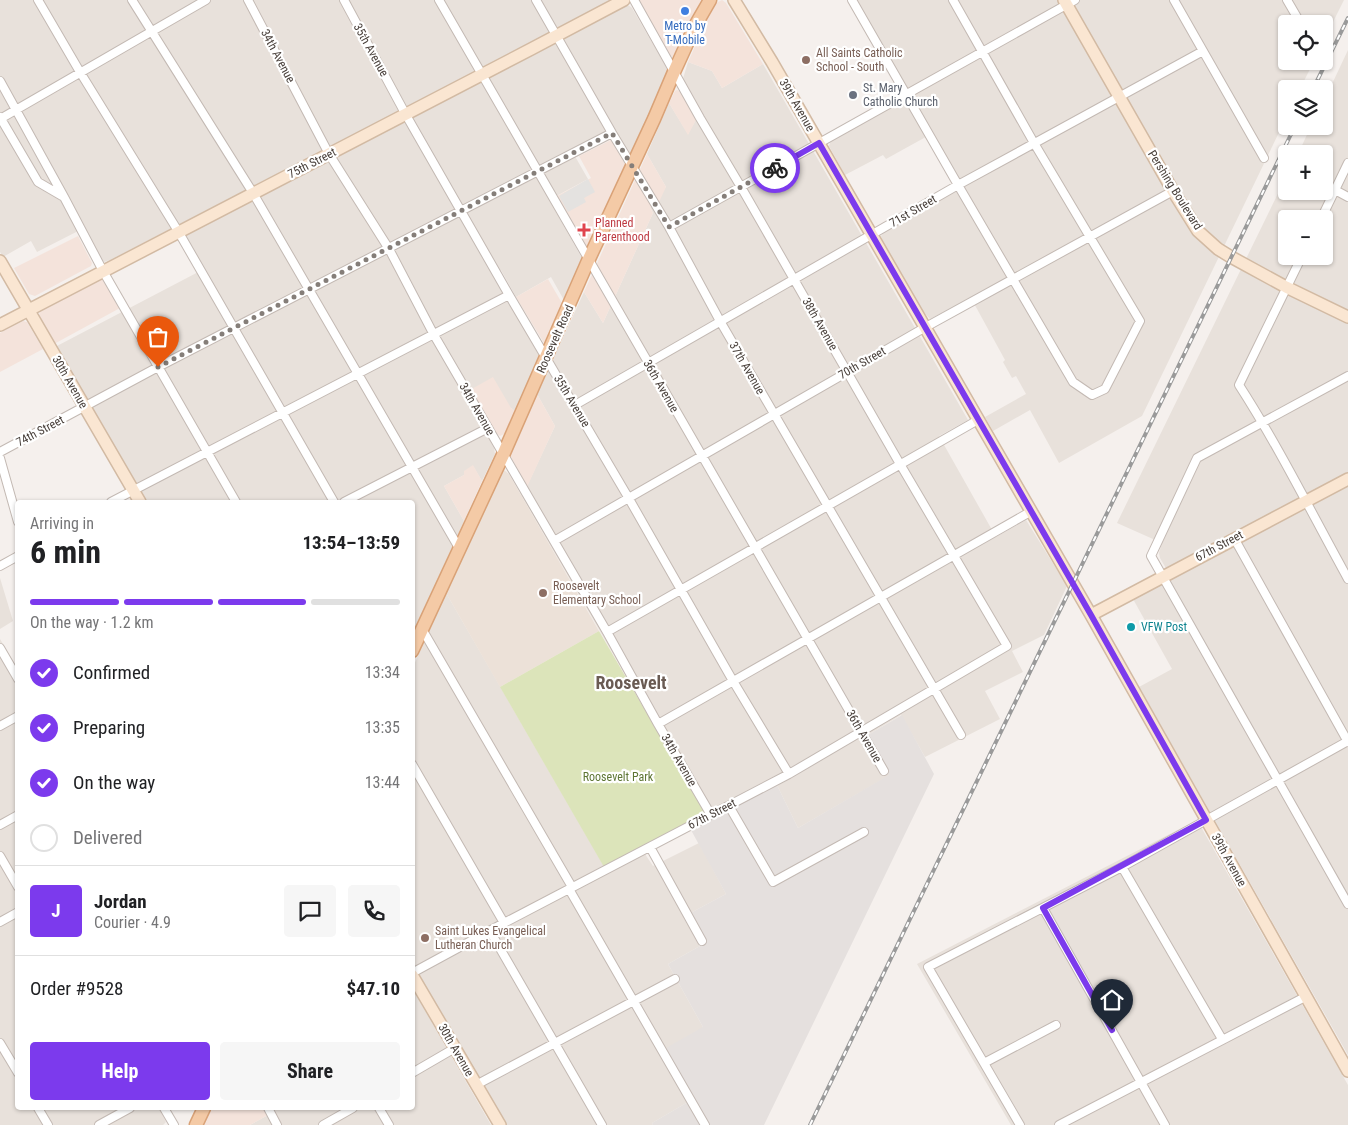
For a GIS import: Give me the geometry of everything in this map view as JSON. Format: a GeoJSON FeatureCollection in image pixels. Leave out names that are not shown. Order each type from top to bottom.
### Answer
{"type":"FeatureCollection","features":[{"type":"Feature","properties":{"kind":"main road"},"geometry":{"type":"LineString","coordinates":[[695,26],[704,0]]}},
{"type":"Feature","properties":{"kind":"main road"},"geometry":{"type":"LineString","coordinates":[[695,26],[710,0]]}},
{"type":"Feature","properties":{"kind":"main road","name":"Roosevelt Road"},"geometry":{"type":"LineString","coordinates":[[416,639],[503,454],[695,26]]}},
{"type":"Feature","properties":{"kind":"main road"},"geometry":{"type":"LineString","coordinates":[[196,1125],[203,1110]]}},
{"type":"Feature","properties":{"kind":"street"},"geometry":{"type":"LineString","coordinates":[[38,0],[178,231],[333,500]]}},
{"type":"Feature","properties":{"kind":"street"},"geometry":{"type":"LineString","coordinates":[[132,0],[253,193],[459,548]]}},
{"type":"Feature","properties":{"kind":"street"},"geometry":{"type":"LineString","coordinates":[[64,197],[38,182],[0,118],[206,0]]}},
{"type":"Feature","properties":{"kind":"street","name":"34th Avenue"},"geometry":{"type":"LineString","coordinates":[[248,0],[329,154],[388,249],[434,335],[711,815]]}},
{"type":"Feature","properties":{"kind":"street","name":"35th Avenue"},"geometry":{"type":"LineString","coordinates":[[344,0],[406,114],[509,295],[789,774]]}},
{"type":"Feature","properties":{"kind":"street","name":"36th Avenue"},"geometry":{"type":"LineString","coordinates":[[439,0],[884,771]]}},
{"type":"Feature","properties":{"kind":"street","name":"37th Avenue"},"geometry":{"type":"LineString","coordinates":[[536,0],[612,133],[669,227],[720,322],[773,414],[961,735]]}},
{"type":"Feature","properties":{"kind":"street","name":"75th Street"},"geometry":{"type":"LineString","coordinates":[[0,325],[178,231],[482,76],[624,0]]}},
{"type":"Feature","properties":{"kind":"street","name":"38th Avenue"},"geometry":{"type":"LineString","coordinates":[[634,0],[900,464],[1007,646]]}},
{"type":"Feature","properties":{"kind":"street","name":"39th Avenue"},"geometry":{"type":"LineString","coordinates":[[734,0],[772,62],[1091,615],[1348,1071]]}},
{"type":"Feature","properties":{"kind":"street"},"geometry":{"type":"LineString","coordinates":[[852,0],[1074,382],[1092,395],[1105,389],[1140,322],[1034,143],[953,0]]}},
{"type":"Feature","properties":{"kind":"street"},"geometry":{"type":"LineString","coordinates":[[1174,0],[1264,158]]}},
{"type":"Feature","properties":{"kind":"street"},"geometry":{"type":"LineString","coordinates":[[1287,0],[1296,15]]}},
{"type":"Feature","properties":{"kind":"street"},"geometry":{"type":"LineString","coordinates":[[669,227],[983,52],[1068,2]]}},
{"type":"Feature","properties":{"kind":"street","name":"Pershing Boulevard"},"geometry":{"type":"LineString","coordinates":[[1068,2],[1119,96],[1198,231],[1218,249],[1286,287],[1348,317]]}},
{"type":"Feature","properties":{"kind":"street","name":"71st Street"},"geometry":{"type":"LineString","coordinates":[[574,405],[958,185],[1203,51]]}},
{"type":"Feature","properties":{"kind":"street"},"geometry":{"type":"LineString","coordinates":[[0,81],[103,271],[235,500]]}},
{"type":"Feature","properties":{"kind":"street","name":"74th Street"},"geometry":{"type":"LineString","coordinates":[[0,452],[158,367],[612,133]]}},
{"type":"Feature","properties":{"kind":"street"},"geometry":{"type":"LineString","coordinates":[[1325,210],[1348,164]]}},
{"type":"Feature","properties":{"kind":"street"},"geometry":{"type":"LineString","coordinates":[[1335,190],[1348,197]]}},
{"type":"Feature","properties":{"kind":"street","name":"70th Street"},"geometry":{"type":"LineString","coordinates":[[554,541],[924,328],[1174,191]]}},
{"type":"Feature","properties":{"kind":"street","name":"30th Avenue"},"geometry":{"type":"LineString","coordinates":[[0,261],[139,500]]}},
{"type":"Feature","properties":{"kind":"street"},"geometry":{"type":"LineString","coordinates":[[1297,265],[1239,385],[1263,422],[1304,501],[1348,579]]}},
{"type":"Feature","properties":{"kind":"street"},"geometry":{"type":"LineString","coordinates":[[114,500],[509,295]]}},
{"type":"Feature","properties":{"kind":"street"},"geometry":{"type":"LineString","coordinates":[[1348,376],[1196,458],[1151,556],[1348,904]]}},
{"type":"Feature","properties":{"kind":"street"},"geometry":{"type":"LineString","coordinates":[[607,632],[978,420]]}},
{"type":"Feature","properties":{"kind":"street"},"geometry":{"type":"LineString","coordinates":[[348,500],[488,428]]}},
{"type":"Feature","properties":{"kind":"street"},"geometry":{"type":"LineString","coordinates":[[0,458],[15,511]]}},
{"type":"Feature","properties":{"kind":"street","name":"67th Street"},"geometry":{"type":"LineString","coordinates":[[1091,615],[1348,479]]}},
{"type":"Feature","properties":{"kind":"street"},"geometry":{"type":"LineString","coordinates":[[658,724],[1030,512]]}},
{"type":"Feature","properties":{"kind":"street"},"geometry":{"type":"LineString","coordinates":[[1020,1125],[928,967],[1122,867],[1348,741],[1234,538]]}},
{"type":"Feature","properties":{"kind":"street"},"geometry":{"type":"LineString","coordinates":[[0,566],[15,558]]}},
{"type":"Feature","properties":{"kind":"street"},"geometry":{"type":"LineString","coordinates":[[416,639],[571,888],[702,1124]]}},
{"type":"Feature","properties":{"kind":"street","name":"67th Street"},"geometry":{"type":"LineString","coordinates":[[415,972],[504,923],[789,774],[1007,646]]}},
{"type":"Feature","properties":{"kind":"street"},"geometry":{"type":"LineString","coordinates":[[0,648],[15,674]]}},
{"type":"Feature","properties":{"kind":"street"},"geometry":{"type":"LineString","coordinates":[[0,726],[15,718]]}},
{"type":"Feature","properties":{"kind":"street"},"geometry":{"type":"LineString","coordinates":[[415,769],[504,923]]}},
{"type":"Feature","properties":{"kind":"street"},"geometry":{"type":"LineString","coordinates":[[729,806],[773,882],[864,832]]}},
{"type":"Feature","properties":{"kind":"street"},"geometry":{"type":"LineString","coordinates":[[0,825],[15,817]]}},
{"type":"Feature","properties":{"kind":"street"},"geometry":{"type":"LineString","coordinates":[[650,847],[702,941]]}},
{"type":"Feature","properties":{"kind":"street"},"geometry":{"type":"LineString","coordinates":[[0,856],[15,881]]}},
{"type":"Feature","properties":{"kind":"street"},"geometry":{"type":"LineString","coordinates":[[1122,867],[1222,1039]]}},
{"type":"Feature","properties":{"kind":"street"},"geometry":{"type":"LineString","coordinates":[[1043,908],[1165,1125]]}},
{"type":"Feature","properties":{"kind":"street"},"geometry":{"type":"LineString","coordinates":[[0,922],[15,914]]}},
{"type":"Feature","properties":{"kind":"street"},"geometry":{"type":"LineString","coordinates":[[490,931],[602,1125]]}},
{"type":"Feature","properties":{"kind":"street","name":"30th Avenue"},"geometry":{"type":"LineString","coordinates":[[415,979],[500,1125]]}},
{"type":"Feature","properties":{"kind":"street"},"geometry":{"type":"LineString","coordinates":[[476,1085],[675,979]]}},
{"type":"Feature","properties":{"kind":"street"},"geometry":{"type":"LineString","coordinates":[[1059,1125],[1306,997]]}},
{"type":"Feature","properties":{"kind":"street"},"geometry":{"type":"LineString","coordinates":[[984,1063],[1056,1025]]}},
{"type":"Feature","properties":{"kind":"street"},"geometry":{"type":"LineString","coordinates":[[0,1043],[15,1068]]}},
{"type":"Feature","properties":{"kind":"street"},"geometry":{"type":"LineString","coordinates":[[415,1071],[455,1048]]}},
{"type":"Feature","properties":{"kind":"street"},"geometry":{"type":"LineString","coordinates":[[39,1110],[48,1125]]}},
{"type":"Feature","properties":{"kind":"street"},"geometry":{"type":"LineString","coordinates":[[99,1125],[126,1110]]}},
{"type":"Feature","properties":{"kind":"street"},"geometry":{"type":"LineString","coordinates":[[165,1110],[174,1125]]}},
{"type":"Feature","properties":{"kind":"street"},"geometry":{"type":"LineString","coordinates":[[269,1110],[278,1125]]}},
{"type":"Feature","properties":{"kind":"street"},"geometry":{"type":"LineString","coordinates":[[323,1125],[349,1110]]}},
{"type":"Feature","properties":{"kind":"street"},"geometry":{"type":"LineString","coordinates":[[380,1110],[389,1125]]}},
{"type":"Feature","properties":{"kind":"shaded area"},"geometry":{"type":"Polygon","coordinates":[[[0,0],[614,0],[104,262],[84,228],[37,252],[31,241],[3,257],[0,252],[0,0]]]}},
{"type":"Feature","properties":{"kind":"shaded area"},"geometry":{"type":"Polygon","coordinates":[[[639,0],[701,0],[674,57],[670,56],[639,0]]]}},
{"type":"Feature","properties":{"kind":"shaded area"},"geometry":{"type":"Polygon","coordinates":[[[722,0],[726,3],[763,64],[722,88],[712,71],[688,62],[714,4],[722,0]]]}},
{"type":"Feature","properties":{"kind":"shaded area"},"geometry":{"type":"Polygon","coordinates":[[[856,0],[1344,0],[1333,22],[1333,15],[1278,15],[1278,70],[1310,70],[1304,80],[1278,80],[1278,135],[1142,416],[1059,463],[1030,410],[993,431],[985,417],[1026,394],[1016,376],[1012,378],[1003,362],[1005,360],[971,298],[930,319],[922,310],[882,240],[881,236],[885,231],[964,187],[933,133],[886,159],[883,155],[845,175],[829,146],[831,140],[911,95],[856,0]]]}},
{"type":"Feature","properties":{"kind":"shaded area"},"geometry":{"type":"Polygon","coordinates":[[[628,5],[632,8],[669,72],[633,151],[629,154],[613,128],[572,151],[588,179],[549,200],[583,260],[565,302],[551,277],[516,297],[501,270],[494,273],[540,353],[515,411],[464,393],[494,448],[495,454],[482,481],[473,466],[464,475],[444,486],[464,521],[415,629],[415,500],[144,500],[55,347],[204,269],[185,235],[628,5]]]}},
{"type":"Feature","properties":{"kind":"shaded area"},"geometry":{"type":"Polygon","coordinates":[[[1348,50],[1348,1055],[1139,687],[1172,669],[1133,599],[1171,577],[1160,558],[1159,553],[1162,543],[1117,523],[1278,193],[1278,200],[1333,200],[1333,145],[1302,145],[1307,135],[1333,135],[1333,82],[1348,50]]]}},
{"type":"Feature","properties":{"kind":"shaded area"},"geometry":{"type":"Polygon","coordinates":[[[688,62],[712,71],[722,88],[763,64],[968,420],[939,436],[996,537],[1026,520],[1067,586],[1044,635],[1012,651],[1023,672],[985,691],[1000,719],[925,757],[901,715],[868,735],[890,775],[798,828],[774,779],[705,813],[520,493],[527,486],[555,426],[537,394],[584,292],[603,323],[653,213],[650,207],[666,187],[647,154],[669,103],[688,134],[699,114],[682,82],[688,62]]]}},
{"type":"Feature","properties":{"kind":"shaded area"},"geometry":{"type":"Polygon","coordinates":[[[677,90],[680,91],[696,120],[688,135],[669,103],[677,90]]]}},
{"type":"Feature","properties":{"kind":"shaded area"},"geometry":{"type":"Polygon","coordinates":[[[611,140],[626,166],[587,248],[585,248],[555,197],[591,178],[579,156],[611,140]]]}},
{"type":"Feature","properties":{"kind":"shaded area"},"geometry":{"type":"Polygon","coordinates":[[[647,154],[666,187],[659,202],[650,207],[653,213],[603,323],[584,292],[647,154]]]}},
{"type":"Feature","properties":{"kind":"shaded area"},"geometry":{"type":"Polygon","coordinates":[[[588,179],[595,192],[584,198],[586,202],[568,212],[559,196],[588,179]]]}},
{"type":"Feature","properties":{"kind":"shaded area"},"geometry":{"type":"Polygon","coordinates":[[[78,236],[92,263],[91,266],[35,296],[29,294],[14,268],[78,236]]]}},
{"type":"Feature","properties":{"kind":"shaded area"},"geometry":{"type":"Polygon","coordinates":[[[101,277],[120,308],[54,344],[39,317],[40,310],[101,277]]]}},
{"type":"Feature","properties":{"kind":"shaded area"},"geometry":{"type":"Polygon","coordinates":[[[548,279],[563,305],[544,343],[516,297],[548,279]]]}},
{"type":"Feature","properties":{"kind":"shaded area"},"geometry":{"type":"Polygon","coordinates":[[[23,321],[27,322],[43,349],[0,372],[0,333],[23,321]]]}},
{"type":"Feature","properties":{"kind":"shaded area"},"geometry":{"type":"Polygon","coordinates":[[[493,377],[511,408],[515,411],[504,434],[500,436],[496,433],[470,390],[493,377]]]}},
{"type":"Feature","properties":{"kind":"shaded area"},"geometry":{"type":"Polygon","coordinates":[[[537,394],[555,426],[527,487],[510,455],[537,394]]]}},
{"type":"Feature","properties":{"kind":"shaded area"},"geometry":{"type":"Polygon","coordinates":[[[473,465],[482,481],[464,521],[444,486],[464,475],[464,471],[473,465]]]}},
{"type":"Feature","properties":{"kind":"shaded area"},"geometry":{"type":"Polygon","coordinates":[[[504,470],[509,474],[599,631],[500,687],[446,593],[501,472],[504,470]]]}},
{"type":"Feature","properties":{"kind":"shaded area"},"geometry":{"type":"Polygon","coordinates":[[[0,578],[13,621],[0,629],[0,578]]]}},
{"type":"Feature","properties":{"kind":"shaded area"},"geometry":{"type":"Polygon","coordinates":[[[446,593],[608,873],[645,854],[653,866],[699,843],[726,894],[683,917],[700,946],[668,964],[703,1027],[688,1102],[652,1123],[653,1125],[506,1125],[415,967],[415,663],[446,593]]]}},
{"type":"Feature","properties":{"kind":"shaded area"},"geometry":{"type":"Polygon","coordinates":[[[0,639],[15,665],[15,1110],[160,1110],[166,1122],[163,1125],[0,1125],[0,639]]]}},
{"type":"Feature","properties":{"kind":"shaded area"},"geometry":{"type":"Polygon","coordinates":[[[902,715],[934,774],[764,1125],[653,1125],[652,1123],[688,1102],[659,1052],[703,1027],[668,964],[700,946],[683,917],[726,894],[691,830],[774,779],[798,828],[889,775],[868,735],[902,715]]]}},
{"type":"Feature","properties":{"kind":"shaded area"},"geometry":{"type":"Polygon","coordinates":[[[1197,820],[1348,1085],[1348,1125],[1011,1125],[917,964],[1197,820]]]}},
{"type":"Feature","properties":{"kind":"shaded area"},"geometry":{"type":"Polygon","coordinates":[[[415,993],[491,1125],[250,1125],[268,1115],[265,1110],[415,1110],[415,993]]]}},
{"type":"Feature","properties":{"kind":"shaded area"},"geometry":{"type":"Polygon","coordinates":[[[211,1110],[265,1110],[268,1115],[250,1125],[204,1125],[211,1110]]]}},
{"type":"Feature","properties":{"kind":"green space","name":"Roosevelt Park"},"geometry":{"type":"Polygon","coordinates":[[[599,631],[705,813],[604,867],[500,687],[599,631]]]}},
{"type":"Feature","properties":{"kind":"railway"},"geometry":{"type":"LineString","coordinates":[[1317,80],[1348,18]]}},
{"type":"Feature","properties":{"kind":"railway"},"geometry":{"type":"LineString","coordinates":[[810,1125],[1291,135]]}},
{"type":"Feature","properties":{"kind":"way so far"},"geometry":{"type":"LineString","coordinates":[[158,367],[612,133],[669,227],[775,168]]}},
{"type":"Feature","properties":{"kind":"place","name":"Metro by T-Mobile"},"geometry":{"type":"Point","coordinates":[685,11]}},
{"type":"Feature","properties":{"kind":"place","name":"All Saints Catholic School - South"},"geometry":{"type":"Point","coordinates":[806,60]}},
{"type":"Feature","properties":{"kind":"place","name":"St. Mary Catholic Church"},"geometry":{"type":"Point","coordinates":[853,95]}},
{"type":"Feature","properties":{"kind":"place","name":"Planned Parenthood"},"geometry":{"type":"Point","coordinates":[584,230]}},
{"type":"Feature","properties":{"kind":"place","name":"Roosevelt Elementary School"},"geometry":{"type":"Point","coordinates":[543,593]}},
{"type":"Feature","properties":{"kind":"place","name":"VFW Post"},"geometry":{"type":"Point","coordinates":[1131,627]}},
{"type":"Feature","properties":{"kind":"place","name":"Saint Lukes Evangelical Lutheran Church"},"geometry":{"type":"Point","coordinates":[425,938]}},
{"type":"Feature","properties":{"kind":"district","name":"Roosevelt"},"geometry":{"type":"Point","coordinates":[631,682]}},
{"type":"Feature","properties":{"kind":"route"},"geometry":{"type":"LineString","coordinates":[[775,168],[819,143],[1091,615],[1206,820],[1043,908],[1112,1030]]}}]}
